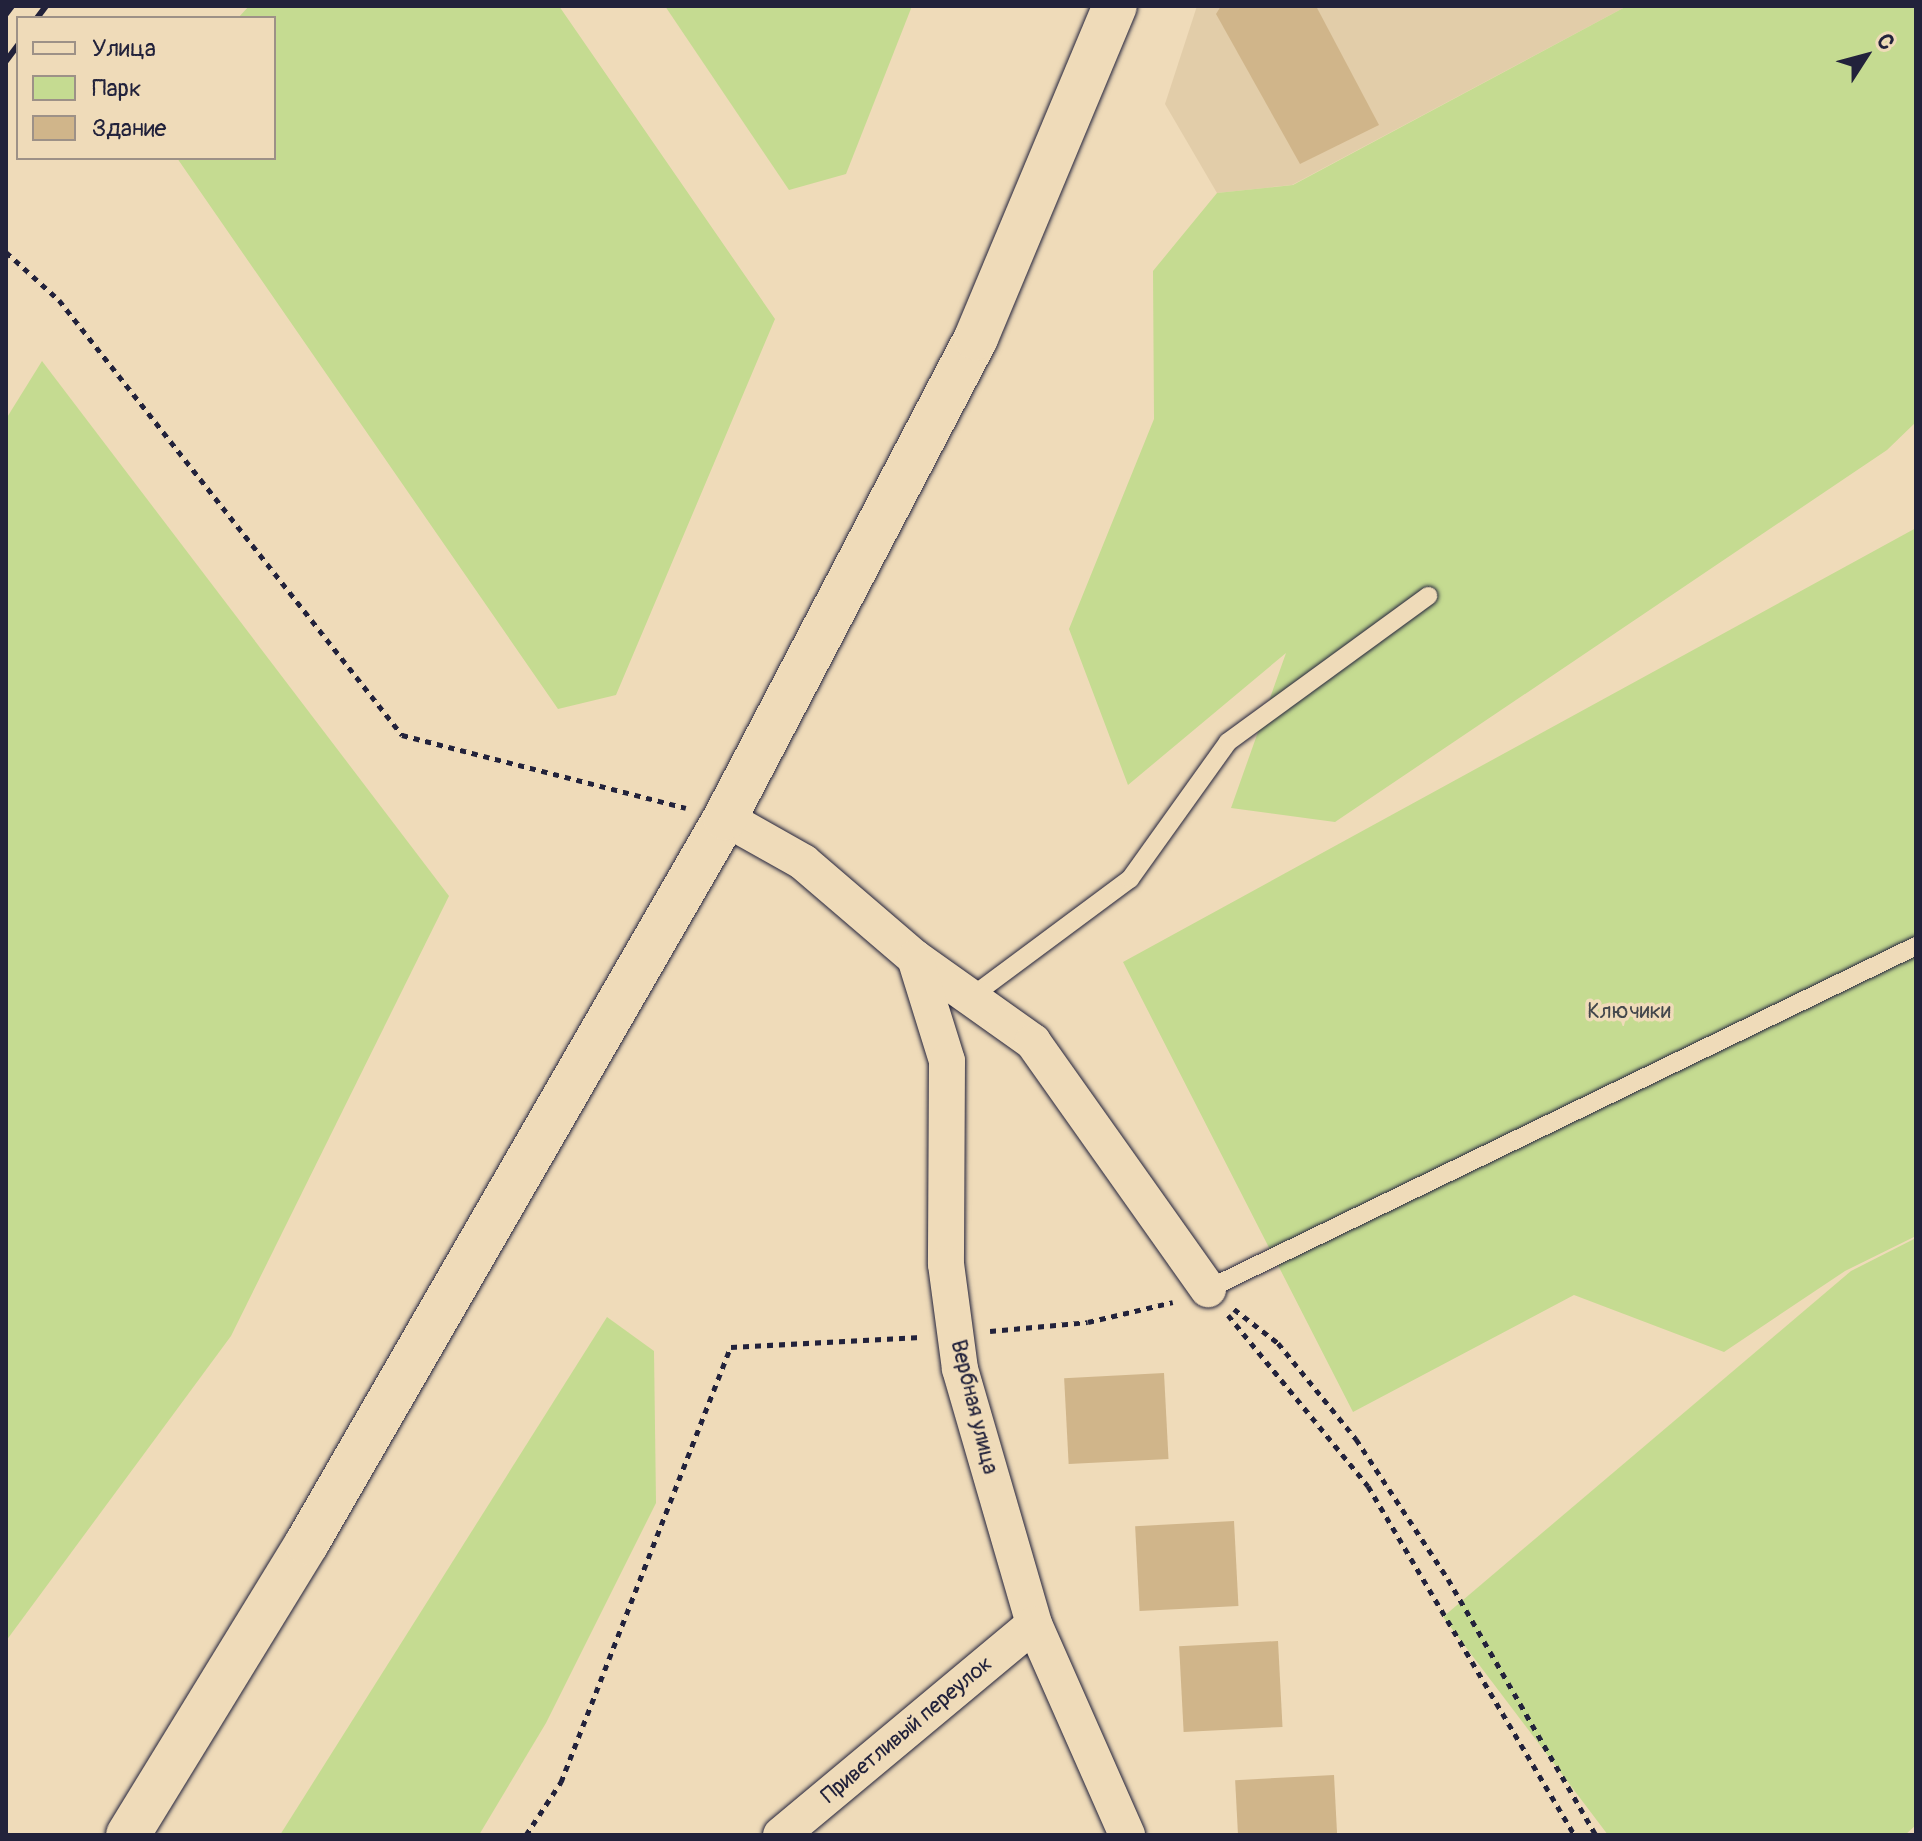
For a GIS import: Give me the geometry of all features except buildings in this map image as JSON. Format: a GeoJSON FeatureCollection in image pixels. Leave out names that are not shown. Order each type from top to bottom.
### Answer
{"type":"FeatureCollection","features":[{"type":"Feature","properties":{"kind":"main road"},"geometry":{"type":"LineString","coordinates":[[128,1835],[307,1543],[725,818],[976,338],[1115,6]]}},
{"type":"Feature","properties":{"kind":"street"},"geometry":{"type":"LineString","coordinates":[[725,818],[803,862],[915,958],[1033,1042],[1208,1289]]}},
{"type":"Feature","properties":{"kind":"street","name":"Вербная улица"},"geometry":{"type":"LineString","coordinates":[[915,958],[947,1061],[946,1264],[956,1335],[1034,1624],[1127,1835]]}},
{"type":"Feature","properties":{"kind":"street","name":"Приветливый переулок"},"geometry":{"type":"LineString","coordinates":[[781,1835],[1034,1624]]}},
{"type":"Feature","properties":{"kind":"lane"},"geometry":{"type":"LineString","coordinates":[[971,997],[1130,879],[1228,742],[1428,596]]}},
{"type":"Feature","properties":{"kind":"lane"},"geometry":{"type":"LineString","coordinates":[[1208,1289],[1916,946]]}},
{"type":"Feature","properties":{"kind":"path"},"geometry":{"type":"LineString","coordinates":[[6,252],[59,300],[402,735],[725,818]]}},
{"type":"Feature","properties":{"kind":"path"},"geometry":{"type":"LineString","coordinates":[[526,1835],[561,1782],[731,1347],[956,1335],[1088,1322],[1208,1289]]}},
{"type":"Feature","properties":{"kind":"path"},"geometry":{"type":"LineString","coordinates":[[1208,1289],[1368,1486],[1574,1835]]}},
{"type":"Feature","properties":{"kind":"path"},"geometry":{"type":"LineString","coordinates":[[1208,1289],[1278,1343],[1356,1439],[1448,1579],[1596,1835]]}},
{"type":"Feature","properties":{"kind":"shaded area"},"geometry":{"type":"Polygon","coordinates":[[[1197,6],[1627,6],[1292,185],[1217,193],[1165,104],[1197,6]]]}},
{"type":"Feature","properties":{"kind":"green space"},"geometry":{"type":"Polygon","coordinates":[[[249,6],[559,6],[775,319],[616,695],[558,709],[178,160],[276,160],[276,16],[240,16],[249,6]]]}},
{"type":"Feature","properties":{"kind":"green space"},"geometry":{"type":"Polygon","coordinates":[[[665,6],[912,6],[846,174],[789,190],[665,6]]]}},
{"type":"Feature","properties":{"kind":"green space"},"geometry":{"type":"Polygon","coordinates":[[[1627,6],[1916,6],[1916,422],[1887,450],[1335,822],[1231,808],[1286,653],[1128,785],[1069,629],[1154,419],[1153,271],[1217,193],[1293,185],[1627,6]]]}},
{"type":"Feature","properties":{"kind":"green space"},"geometry":{"type":"Polygon","coordinates":[[[42,361],[449,896],[231,1336],[6,1641],[6,419],[42,361]]]}},
{"type":"Feature","properties":{"kind":"green space","name":"Ключики"},"geometry":{"type":"Polygon","coordinates":[[[1916,528],[1916,1236],[1845,1271],[1724,1352],[1574,1295],[1353,1412],[1123,962],[1916,528]]]}},
{"type":"Feature","properties":{"kind":"green space"},"geometry":{"type":"Polygon","coordinates":[[[1916,1238],[1916,1825],[1905,1835],[1608,1835],[1443,1617],[1851,1271],[1916,1238]]]}},
{"type":"Feature","properties":{"kind":"green space"},"geometry":{"type":"Polygon","coordinates":[[[607,1317],[654,1351],[656,1503],[546,1723],[479,1835],[280,1835],[607,1317]]]}},
{"type":"Feature","properties":{"kind":"railway"},"geometry":{"type":"LineString","coordinates":[[6,14],[12,6]]}},
{"type":"Feature","properties":{"kind":"railway"},"geometry":{"type":"LineString","coordinates":[[38,16],[46,6]]}},
{"type":"Feature","properties":{"kind":"railway"},"geometry":{"type":"LineString","coordinates":[[6,61],[16,48]]}}]}
